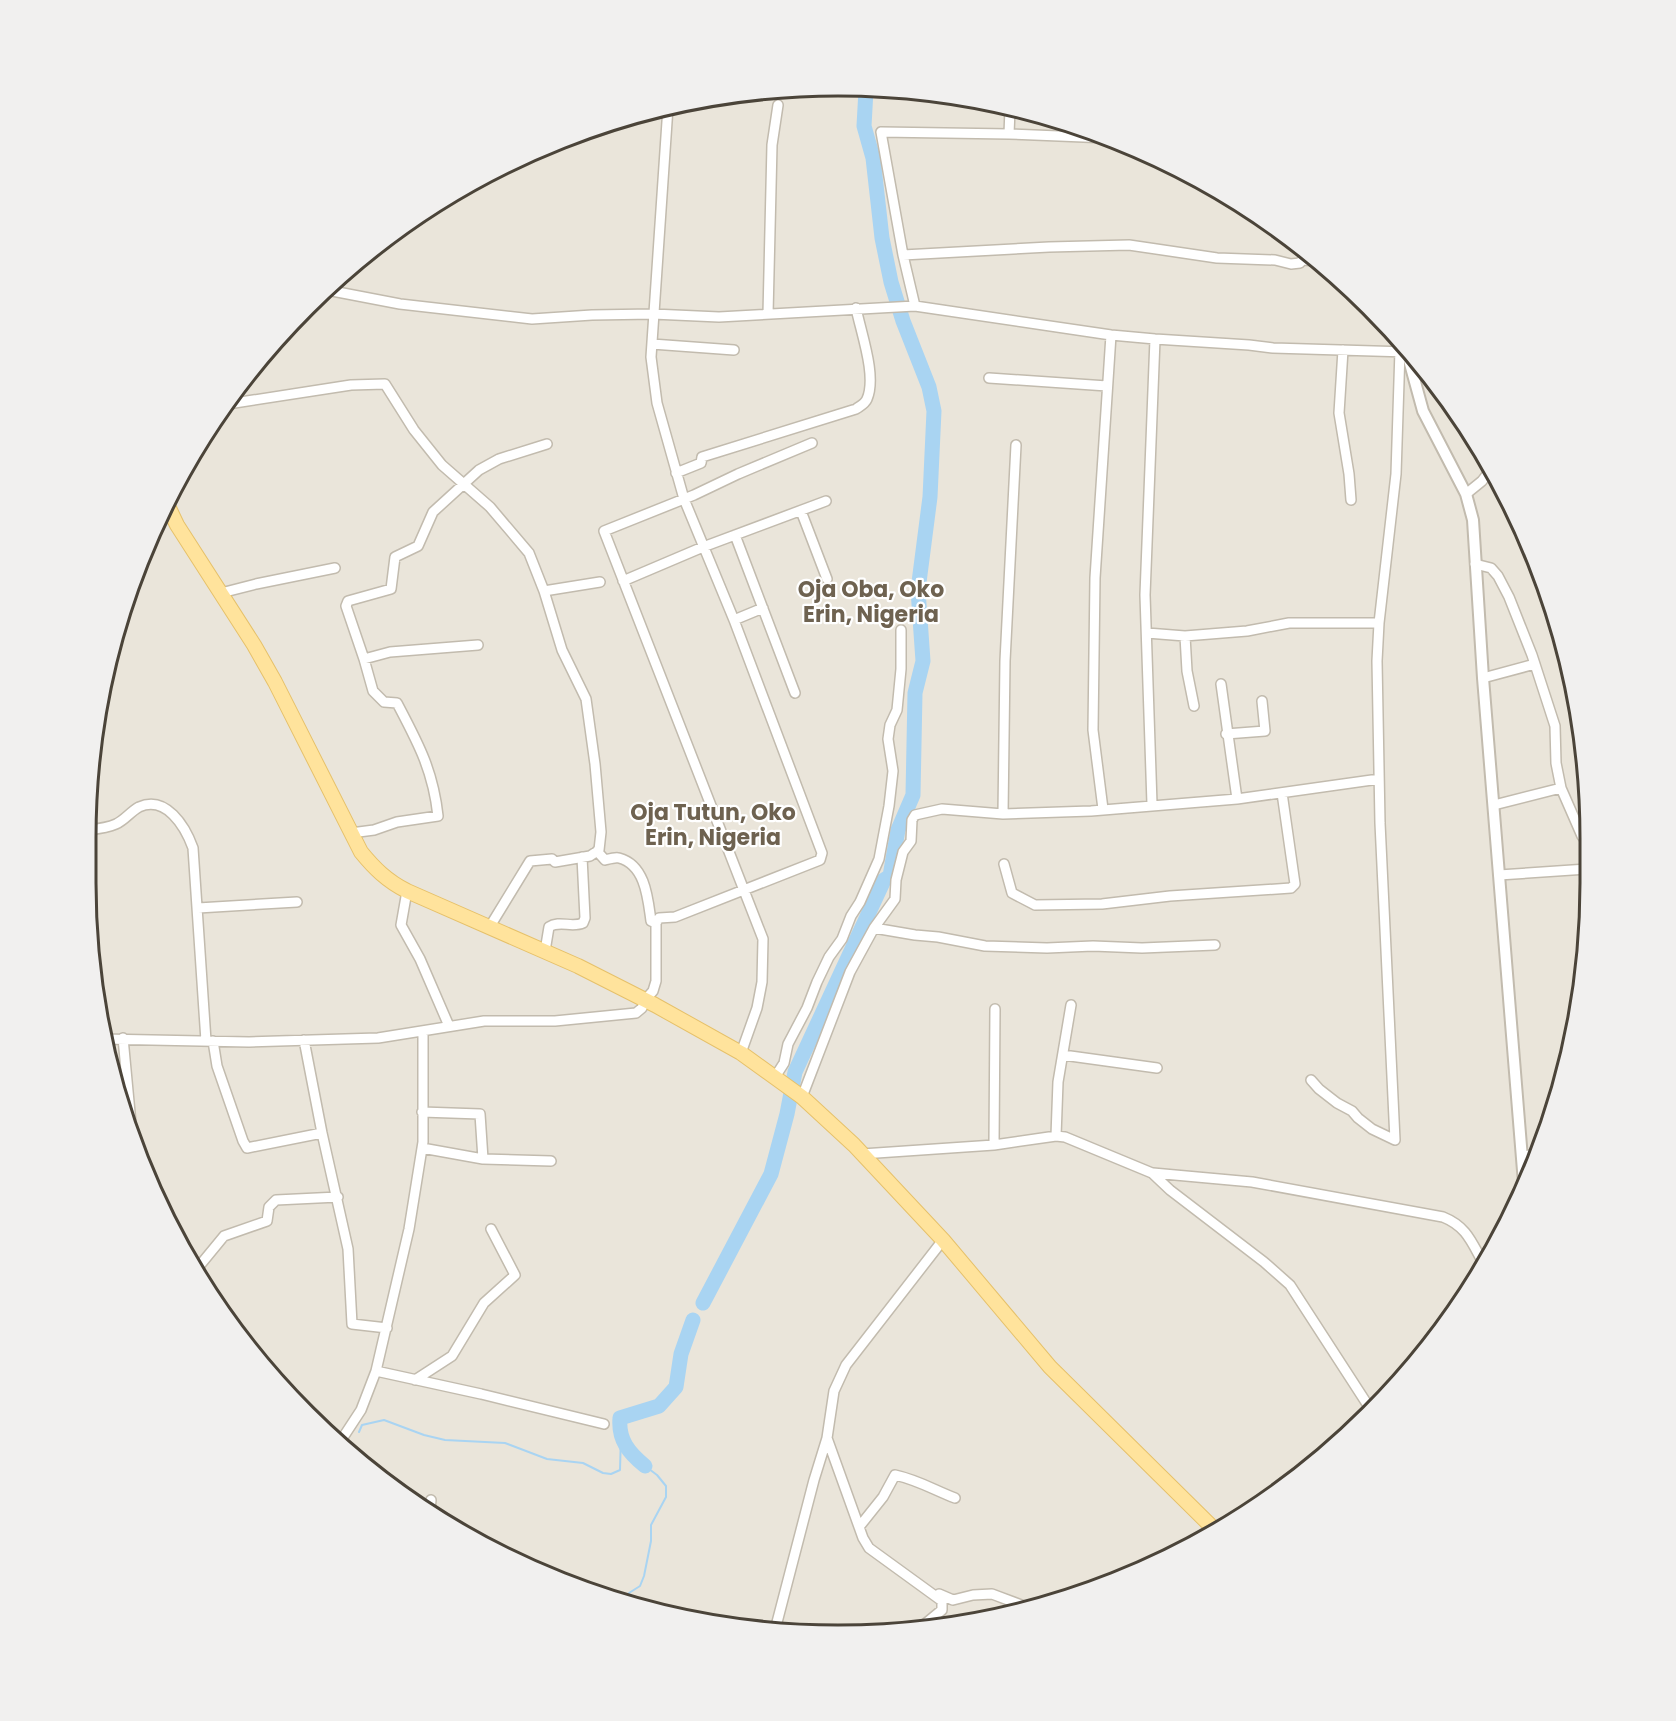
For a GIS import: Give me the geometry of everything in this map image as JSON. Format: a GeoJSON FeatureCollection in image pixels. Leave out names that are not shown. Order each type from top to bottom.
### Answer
{"type":"FeatureCollection","features":[{"type":"Feature","properties":{"kind":"main road"},"geometry":{"type":"LineString","coordinates":[[171,513],[275,682],[361,852],[377,871],[393,884],[407,891],[578,966],[645,1000],[741,1053],[800,1095],[862,1154],[943,1240],[1050,1367],[1210,1525]]}},
{"type":"Feature","properties":{"kind":"street"},"geometry":{"type":"LineString","coordinates":[[768,314],[772,145],[778,105]]}},
{"type":"Feature","properties":{"kind":"street"},"geometry":{"type":"LineString","coordinates":[[112,1039],[210,1041],[378,1038],[484,1021],[555,1021],[636,1013],[653,991],[656,981],[656,924],[659,918],[675,917],[820,860],[822,853],[734,620],[684,499],[657,403],[651,357],[667,116]]}},
{"type":"Feature","properties":{"kind":"street"},"geometry":{"type":"LineString","coordinates":[[1009,134],[1010,116]]}},
{"type":"Feature","properties":{"kind":"street"},"geometry":{"type":"LineString","coordinates":[[912,306],[881,132],[1082,137]]}},
{"type":"Feature","properties":{"kind":"street"},"geometry":{"type":"LineString","coordinates":[[903,255],[1129,245],[1217,258],[1275,260],[1291,264],[1300,263],[1303,260]]}},
{"type":"Feature","properties":{"kind":"street"},"geometry":{"type":"LineString","coordinates":[[336,292],[400,304],[532,319],[654,314],[719,317],[912,306],[1155,339],[1273,348],[1397,350]]}},
{"type":"Feature","properties":{"kind":"street"},"geometry":{"type":"LineString","coordinates":[[676,473],[701,462],[702,457],[856,409],[866,402],[870,374],[856,308]]}},
{"type":"Feature","properties":{"kind":"street"},"geometry":{"type":"LineString","coordinates":[[1103,809],[1093,730],[1095,578],[1111,334]]}},
{"type":"Feature","properties":{"kind":"street"},"geometry":{"type":"LineString","coordinates":[[1152,804],[1145,595],[1155,339]]}},
{"type":"Feature","properties":{"kind":"street"},"geometry":{"type":"LineString","coordinates":[[652,344],[734,350]]}},
{"type":"Feature","properties":{"kind":"street"},"geometry":{"type":"LineString","coordinates":[[1343,350],[1339,413],[1351,500]]}},
{"type":"Feature","properties":{"kind":"street"},"geometry":{"type":"LineString","coordinates":[[1311,1080],[1319,1089],[1352,1111],[1372,1129],[1395,1140],[1378,779],[1377,661],[1379,623],[1396,474],[1403,358]]}},
{"type":"Feature","properties":{"kind":"street"},"geometry":{"type":"LineString","coordinates":[[1408,364],[1423,411],[1466,494],[1473,520],[1483,678],[1523,1168]]}},
{"type":"Feature","properties":{"kind":"street"},"geometry":{"type":"LineString","coordinates":[[989,378],[1107,386]]}},
{"type":"Feature","properties":{"kind":"street"},"geometry":{"type":"LineString","coordinates":[[237,403],[351,385],[386,384],[414,430],[442,465],[490,507],[529,553],[544,591],[562,650],[586,699],[602,832],[597,851],[590,856],[555,862],[552,859],[530,861],[489,928]]}},
{"type":"Feature","properties":{"kind":"street"},"geometry":{"type":"LineString","coordinates":[[741,1053],[757,1008],[762,982],[763,939],[604,531],[812,443]]}},
{"type":"Feature","properties":{"kind":"street"},"geometry":{"type":"LineString","coordinates":[[351,833],[374,830],[397,822],[438,816],[430,773],[423,751],[397,703],[384,702],[373,691],[346,606],[348,601],[391,589],[394,559],[418,546],[433,512],[479,470],[499,459],[547,444]]}},
{"type":"Feature","properties":{"kind":"street"},"geometry":{"type":"LineString","coordinates":[[1003,814],[1005,661],[1016,445]]}},
{"type":"Feature","properties":{"kind":"street"},"geometry":{"type":"LineString","coordinates":[[1466,494],[1486,476]]}},
{"type":"Feature","properties":{"kind":"street"},"geometry":{"type":"LineString","coordinates":[[623,581],[703,547],[826,501]]}},
{"type":"Feature","properties":{"kind":"street"},"geometry":{"type":"LineString","coordinates":[[801,511],[827,579]]}},
{"type":"Feature","properties":{"kind":"street"},"geometry":{"type":"LineString","coordinates":[[735,535],[795,693]]}},
{"type":"Feature","properties":{"kind":"street"},"geometry":{"type":"LineString","coordinates":[[1475,564],[1491,568],[1509,597],[1535,664],[1555,726],[1556,763],[1561,788],[1580,831]]}},
{"type":"Feature","properties":{"kind":"street"},"geometry":{"type":"LineString","coordinates":[[221,593],[335,568]]}},
{"type":"Feature","properties":{"kind":"street"},"geometry":{"type":"LineString","coordinates":[[544,591],[600,582]]}},
{"type":"Feature","properties":{"kind":"street"},"geometry":{"type":"LineString","coordinates":[[734,620],[763,608]]}},
{"type":"Feature","properties":{"kind":"street"},"geometry":{"type":"LineString","coordinates":[[1147,633],[1185,636],[1247,631],[1289,623],[1379,623]]}},
{"type":"Feature","properties":{"kind":"street"},"geometry":{"type":"LineString","coordinates":[[775,1077],[784,1063],[788,1044],[807,1008],[817,982],[829,957],[842,939],[879,859],[894,771],[888,739],[890,725],[897,710],[902,630]]}},
{"type":"Feature","properties":{"kind":"street"},"geometry":{"type":"LineString","coordinates":[[1185,636],[1187,671],[1194,706]]}},
{"type":"Feature","properties":{"kind":"street"},"geometry":{"type":"LineString","coordinates":[[364,659],[390,652],[478,645]]}},
{"type":"Feature","properties":{"kind":"street"},"geometry":{"type":"LineString","coordinates":[[1483,678],[1535,664]]}},
{"type":"Feature","properties":{"kind":"street"},"geometry":{"type":"LineString","coordinates":[[1221,684],[1236,799]]}},
{"type":"Feature","properties":{"kind":"street"},"geometry":{"type":"LineString","coordinates":[[1226,734],[1265,730],[1262,701]]}},
{"type":"Feature","properties":{"kind":"street"},"geometry":{"type":"LineString","coordinates":[[800,1095],[850,972],[874,928],[895,899],[896,880],[903,852],[911,841],[912,820],[915,815],[942,808],[1003,814],[1236,799],[1378,779]]}},
{"type":"Feature","properties":{"kind":"street"},"geometry":{"type":"LineString","coordinates":[[1494,805],[1561,788]]}},
{"type":"Feature","properties":{"kind":"street"},"geometry":{"type":"LineString","coordinates":[[1004,864],[1012,893],[1035,904],[1102,904],[1170,896],[1291,888],[1295,884],[1282,793]]}},
{"type":"Feature","properties":{"kind":"street"},"geometry":{"type":"LineString","coordinates":[[96,828],[116,824],[131,812],[149,804],[159,806],[180,821],[188,833],[193,848],[210,1041],[247,1148],[322,1133]]}},
{"type":"Feature","properties":{"kind":"street"},"geometry":{"type":"LineString","coordinates":[[597,851],[605,860],[619,858],[633,866],[647,889],[651,921],[656,924]]}},
{"type":"Feature","properties":{"kind":"street"},"geometry":{"type":"LineString","coordinates":[[544,951],[549,927],[553,924],[579,925],[584,923],[582,858]]}},
{"type":"Feature","properties":{"kind":"street"},"geometry":{"type":"LineString","coordinates":[[1499,875],[1580,869]]}},
{"type":"Feature","properties":{"kind":"street"},"geometry":{"type":"LineString","coordinates":[[407,891],[401,925],[420,959],[449,1026]]}},
{"type":"Feature","properties":{"kind":"street"},"geometry":{"type":"LineString","coordinates":[[198,908],[297,902]]}},
{"type":"Feature","properties":{"kind":"street"},"geometry":{"type":"LineString","coordinates":[[874,928],[985,946],[1142,948],[1215,945]]}},
{"type":"Feature","properties":{"kind":"street"},"geometry":{"type":"LineString","coordinates":[[1056,1136],[1058,1082],[1071,1005]]}},
{"type":"Feature","properties":{"kind":"street"},"geometry":{"type":"LineString","coordinates":[[994,1145],[995,1010]]}},
{"type":"Feature","properties":{"kind":"street"},"geometry":{"type":"LineString","coordinates":[[344,1436],[361,1410],[376,1371],[409,1229],[422,1148],[423,1030]]}},
{"type":"Feature","properties":{"kind":"street"},"geometry":{"type":"LineString","coordinates":[[123,1038],[129,1102]]}},
{"type":"Feature","properties":{"kind":"street"},"geometry":{"type":"LineString","coordinates":[[304,1040],[348,1249],[352,1324],[387,1328]]}},
{"type":"Feature","properties":{"kind":"street"},"geometry":{"type":"LineString","coordinates":[[1063,1055],[1157,1068]]}},
{"type":"Feature","properties":{"kind":"street"},"geometry":{"type":"LineString","coordinates":[[422,1112],[480,1114],[483,1159]]}},
{"type":"Feature","properties":{"kind":"street"},"geometry":{"type":"LineString","coordinates":[[862,1154],[994,1145],[1056,1136],[1065,1137],[1152,1173],[1252,1182],[1443,1217],[1457,1223],[1466,1233],[1479,1256]]}},
{"type":"Feature","properties":{"kind":"street"},"geometry":{"type":"LineString","coordinates":[[422,1148],[483,1159],[551,1161]]}},
{"type":"Feature","properties":{"kind":"street"},"geometry":{"type":"LineString","coordinates":[[1523,1156],[1528,1155]]}},
{"type":"Feature","properties":{"kind":"street"},"geometry":{"type":"LineString","coordinates":[[1152,1173],[1170,1190],[1290,1285],[1367,1404]]}},
{"type":"Feature","properties":{"kind":"street"},"geometry":{"type":"LineString","coordinates":[[201,1264],[224,1236],[267,1221],[269,1207],[272,1203],[281,1200],[338,1197]]}},
{"type":"Feature","properties":{"kind":"street"},"geometry":{"type":"LineString","coordinates":[[415,1380],[452,1356],[484,1303],[515,1275],[491,1229]]}},
{"type":"Feature","properties":{"kind":"street"},"geometry":{"type":"LineString","coordinates":[[777,1622],[827,1438],[834,1391],[846,1365],[943,1240]]}},
{"type":"Feature","properties":{"kind":"street"},"geometry":{"type":"LineString","coordinates":[[376,1371],[604,1424]]}},
{"type":"Feature","properties":{"kind":"street"},"geometry":{"type":"LineString","coordinates":[[827,1438],[862,1538],[877,1556],[942,1601],[943,1607],[929,1619]]}},
{"type":"Feature","properties":{"kind":"street"},"geometry":{"type":"LineString","coordinates":[[859,1527],[883,1497],[895,1475],[915,1479],[937,1492],[955,1498]]}},
{"type":"Feature","properties":{"kind":"street"},"geometry":{"type":"LineString","coordinates":[[926,1589],[953,1600],[973,1595],[992,1594],[1016,1603]]}},
{"type":"Feature","properties":{"kind":"shaded area"},"geometry":{"type":"Polygon","coordinates":[[[838,96],[931,102],[983,110],[1076,135],[1122,152],[1209,195],[1290,249],[1363,313],[1427,386],[1455,426],[1481,467],[1524,554],[1541,599],[1566,693],[1574,741],[1580,838],[1578,932],[1574,980],[1566,1028],[1541,1122],[1524,1167],[1481,1254],[1427,1335],[1396,1372],[1363,1408],[1290,1472],[1209,1526],[1166,1548],[1123,1568],[1060,1591],[987,1610],[909,1621],[838,1624],[760,1621],[689,1610],[616,1591],[553,1568],[467,1526],[386,1472],[349,1441],[313,1408],[249,1335],[195,1254],[173,1211],[152,1167],[121,1075],[102,980],[98,932],[96,838],[102,741],[110,693],[135,599],[152,554],[195,467],[249,386],[280,349],[313,313],[386,249],[467,195],[510,173],[554,152],[641,123],[726,104],[789,98],[838,96]]]}},
{"type":"Feature","properties":{"kind":"waterway"},"geometry":{"type":"LineString","coordinates":[[703,1303],[771,1174],[787,1114],[795,1072],[884,880],[890,876],[898,830],[913,795],[915,693],[923,661],[918,590],[930,497],[934,411],[929,387],[903,321],[891,282],[882,238],[873,158],[864,126],[866,97]]}},
{"type":"Feature","properties":{"kind":"waterway"},"geometry":{"type":"LineString","coordinates":[[645,1466],[626,1445],[621,1433],[620,1418],[659,1406],[676,1387],[681,1354],[693,1320]]}},
{"type":"Feature","properties":{"kind":"waterway"},"geometry":{"type":"LineString","coordinates":[[359,1432],[362,1425],[384,1420],[445,1440],[505,1443],[547,1459],[583,1463],[603,1473],[611,1474],[620,1470],[621,1434]]}},
{"type":"Feature","properties":{"kind":"waterway"},"geometry":{"type":"LineString","coordinates":[[629,1595],[640,1586],[644,1576],[651,1541],[651,1525],[666,1497],[666,1486],[645,1466]]}},
{"type":"Feature","properties":{"kind":"district","name":"Oja Oba, Oko Erin, Nigeria"},"geometry":{"type":"Point","coordinates":[871,602]}},
{"type":"Feature","properties":{"kind":"district","name":"Oja Tutun, Oko Erin, Nigeria"},"geometry":{"type":"Point","coordinates":[713,824]}}]}
